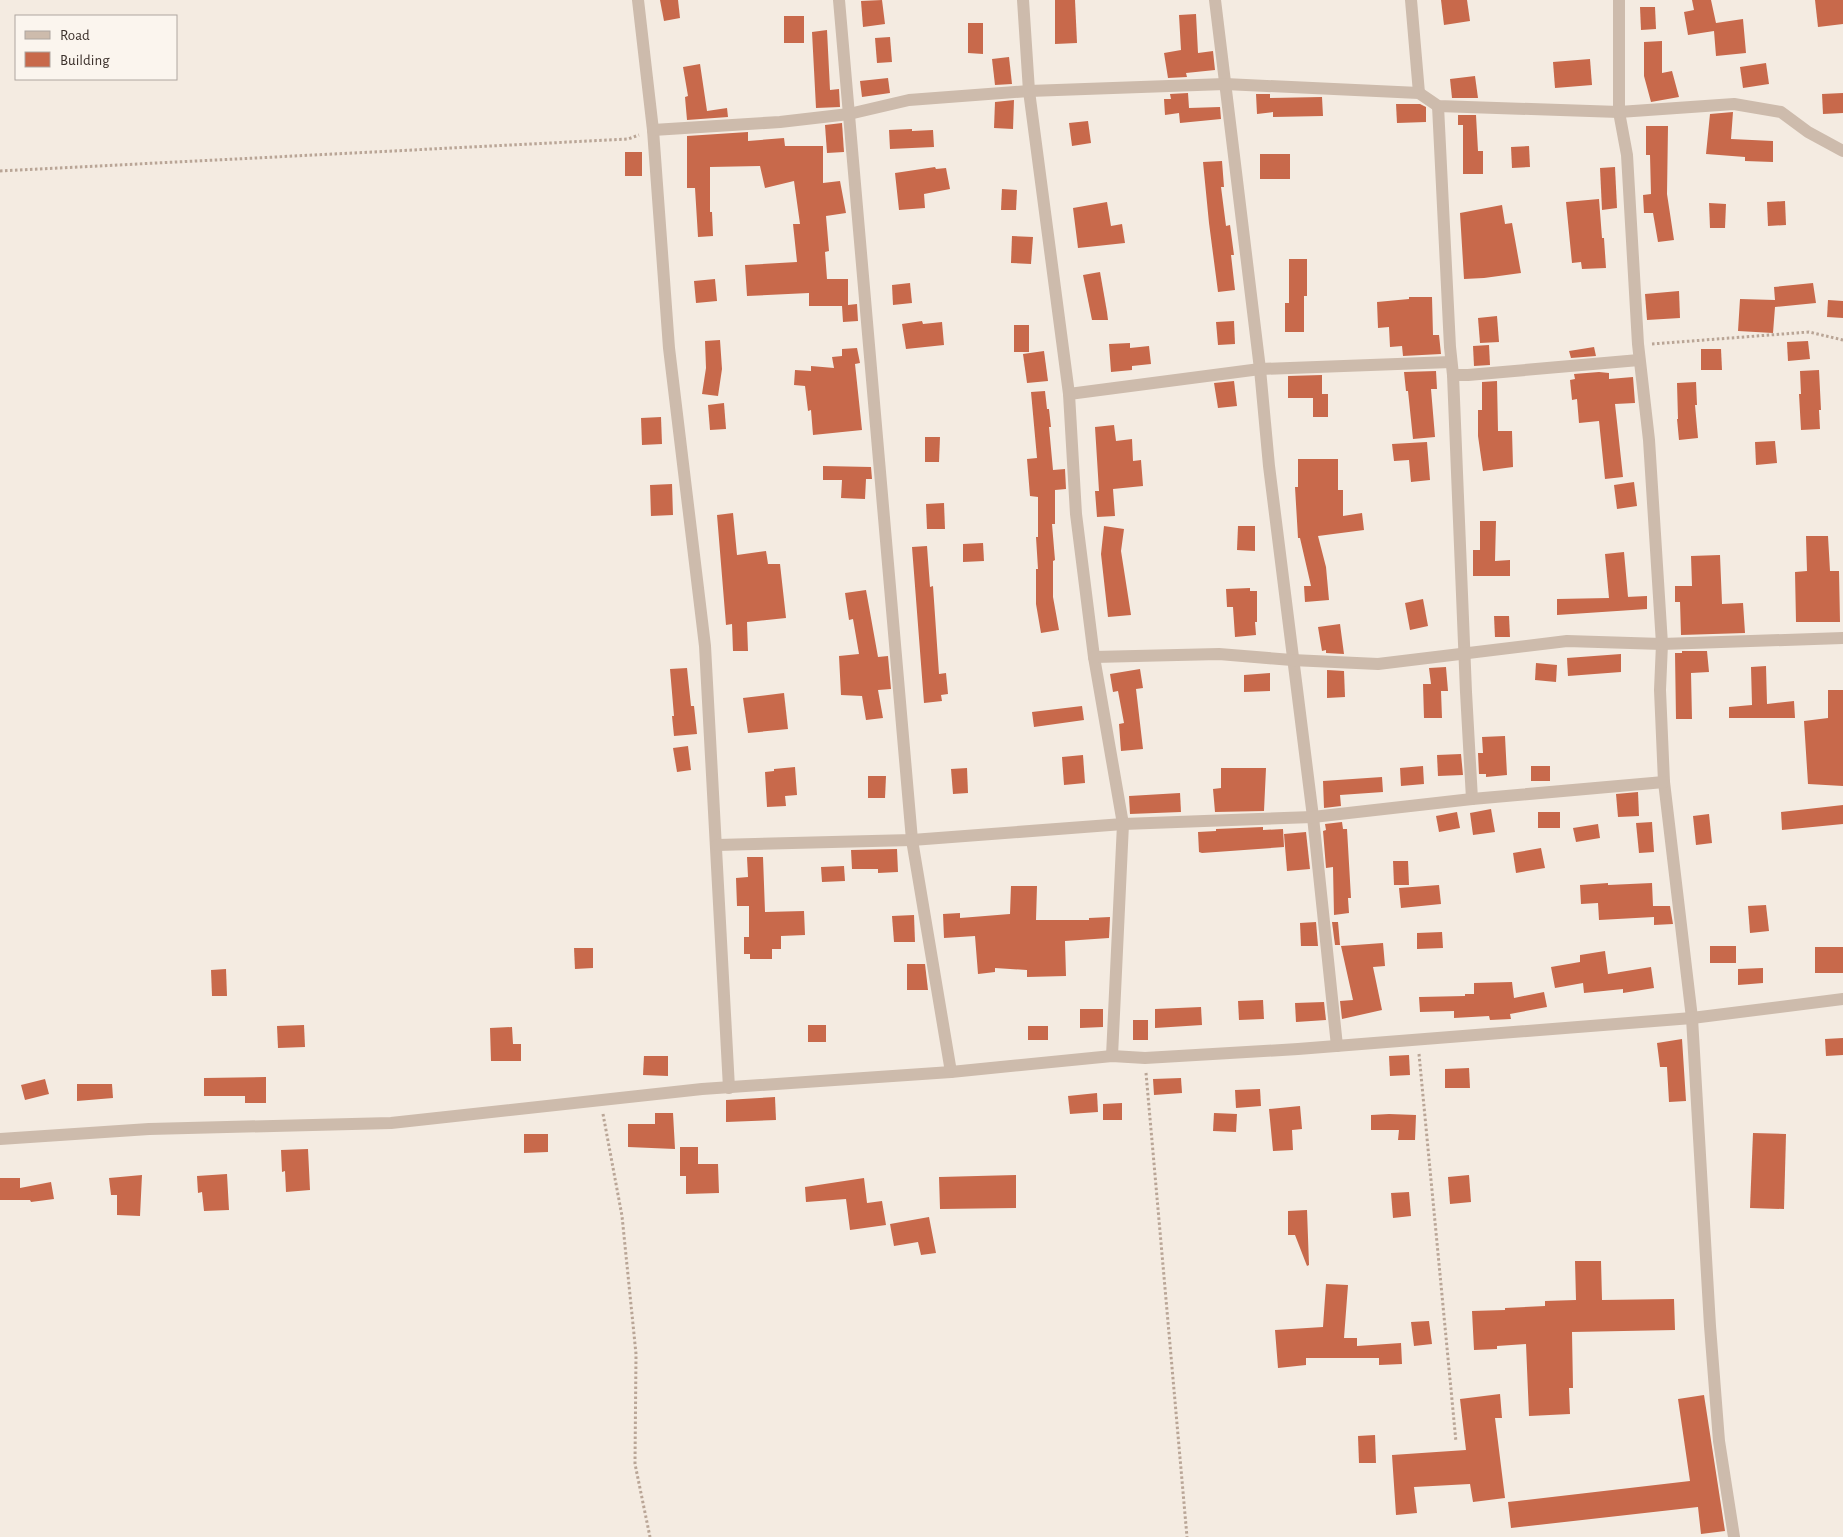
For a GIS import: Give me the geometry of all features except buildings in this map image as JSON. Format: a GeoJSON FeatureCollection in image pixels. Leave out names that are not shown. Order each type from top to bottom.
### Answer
{"type":"FeatureCollection","features":[{"type":"Feature","properties":{"kind":"street"},"geometry":{"type":"LineString","coordinates":[[638,0],[653,130],[669,348],[705,646],[729,1088]]}},
{"type":"Feature","properties":{"kind":"street"},"geometry":{"type":"LineString","coordinates":[[839,0],[912,840],[951,1072]]}},
{"type":"Feature","properties":{"kind":"street"},"geometry":{"type":"LineString","coordinates":[[1023,0],[1029,91],[1069,394],[1076,514],[1094,657],[1123,824],[1112,1056]]}},
{"type":"Feature","properties":{"kind":"street"},"geometry":{"type":"LineString","coordinates":[[1215,0],[1260,368],[1269,466],[1292,660],[1313,817],[1337,1046]]}},
{"type":"Feature","properties":{"kind":"street"},"geometry":{"type":"LineString","coordinates":[[1411,0],[1419,93]]}},
{"type":"Feature","properties":{"kind":"street"},"geometry":{"type":"LineString","coordinates":[[1619,0],[1619,112],[1627,154],[1639,360],[1649,440],[1662,644],[1660,690],[1664,782],[1692,1018],[1718,1440],[1734,1537]]}},
{"type":"Feature","properties":{"kind":"street"},"geometry":{"type":"LineString","coordinates":[[653,130],[780,122],[849,114],[909,100],[1029,91],[1225,84],[1419,93],[1438,106],[1619,112],[1734,104],[1781,112],[1808,132],[1843,151]]}},
{"type":"Feature","properties":{"kind":"street"},"geometry":{"type":"LineString","coordinates":[[1438,106],[1472,799]]}},
{"type":"Feature","properties":{"kind":"street"},"geometry":{"type":"LineString","coordinates":[[1069,394],[1260,368],[1452,368],[1468,375],[1639,360]]}},
{"type":"Feature","properties":{"kind":"street"},"geometry":{"type":"LineString","coordinates":[[1094,657],[1219,654],[1378,664],[1567,641],[1662,644],[1843,638]]}},
{"type":"Feature","properties":{"kind":"street"},"geometry":{"type":"LineString","coordinates":[[717,846],[912,840],[1123,824],[1313,817],[1472,799],[1664,782]]}},
{"type":"Feature","properties":{"kind":"street"},"geometry":{"type":"LineString","coordinates":[[0,1139],[149,1129],[392,1123],[702,1089],[951,1072],[1112,1056],[1145,1058],[1337,1046],[1418,1038],[1692,1018],[1843,999]]}},
{"type":"Feature","properties":{"kind":"path"},"geometry":{"type":"LineString","coordinates":[[0,171],[628,139],[653,130]]}},
{"type":"Feature","properties":{"kind":"path"},"geometry":{"type":"LineString","coordinates":[[1638,344],[1809,332],[1843,340]]}},
{"type":"Feature","properties":{"kind":"path"},"geometry":{"type":"LineString","coordinates":[[1418,1038],[1456,1442]]}},
{"type":"Feature","properties":{"kind":"path"},"geometry":{"type":"LineString","coordinates":[[1145,1058],[1187,1537]]}},
{"type":"Feature","properties":{"kind":"path"},"geometry":{"type":"LineString","coordinates":[[601,1100],[622,1216],[636,1354],[636,1464],[650,1537]]}}]}
